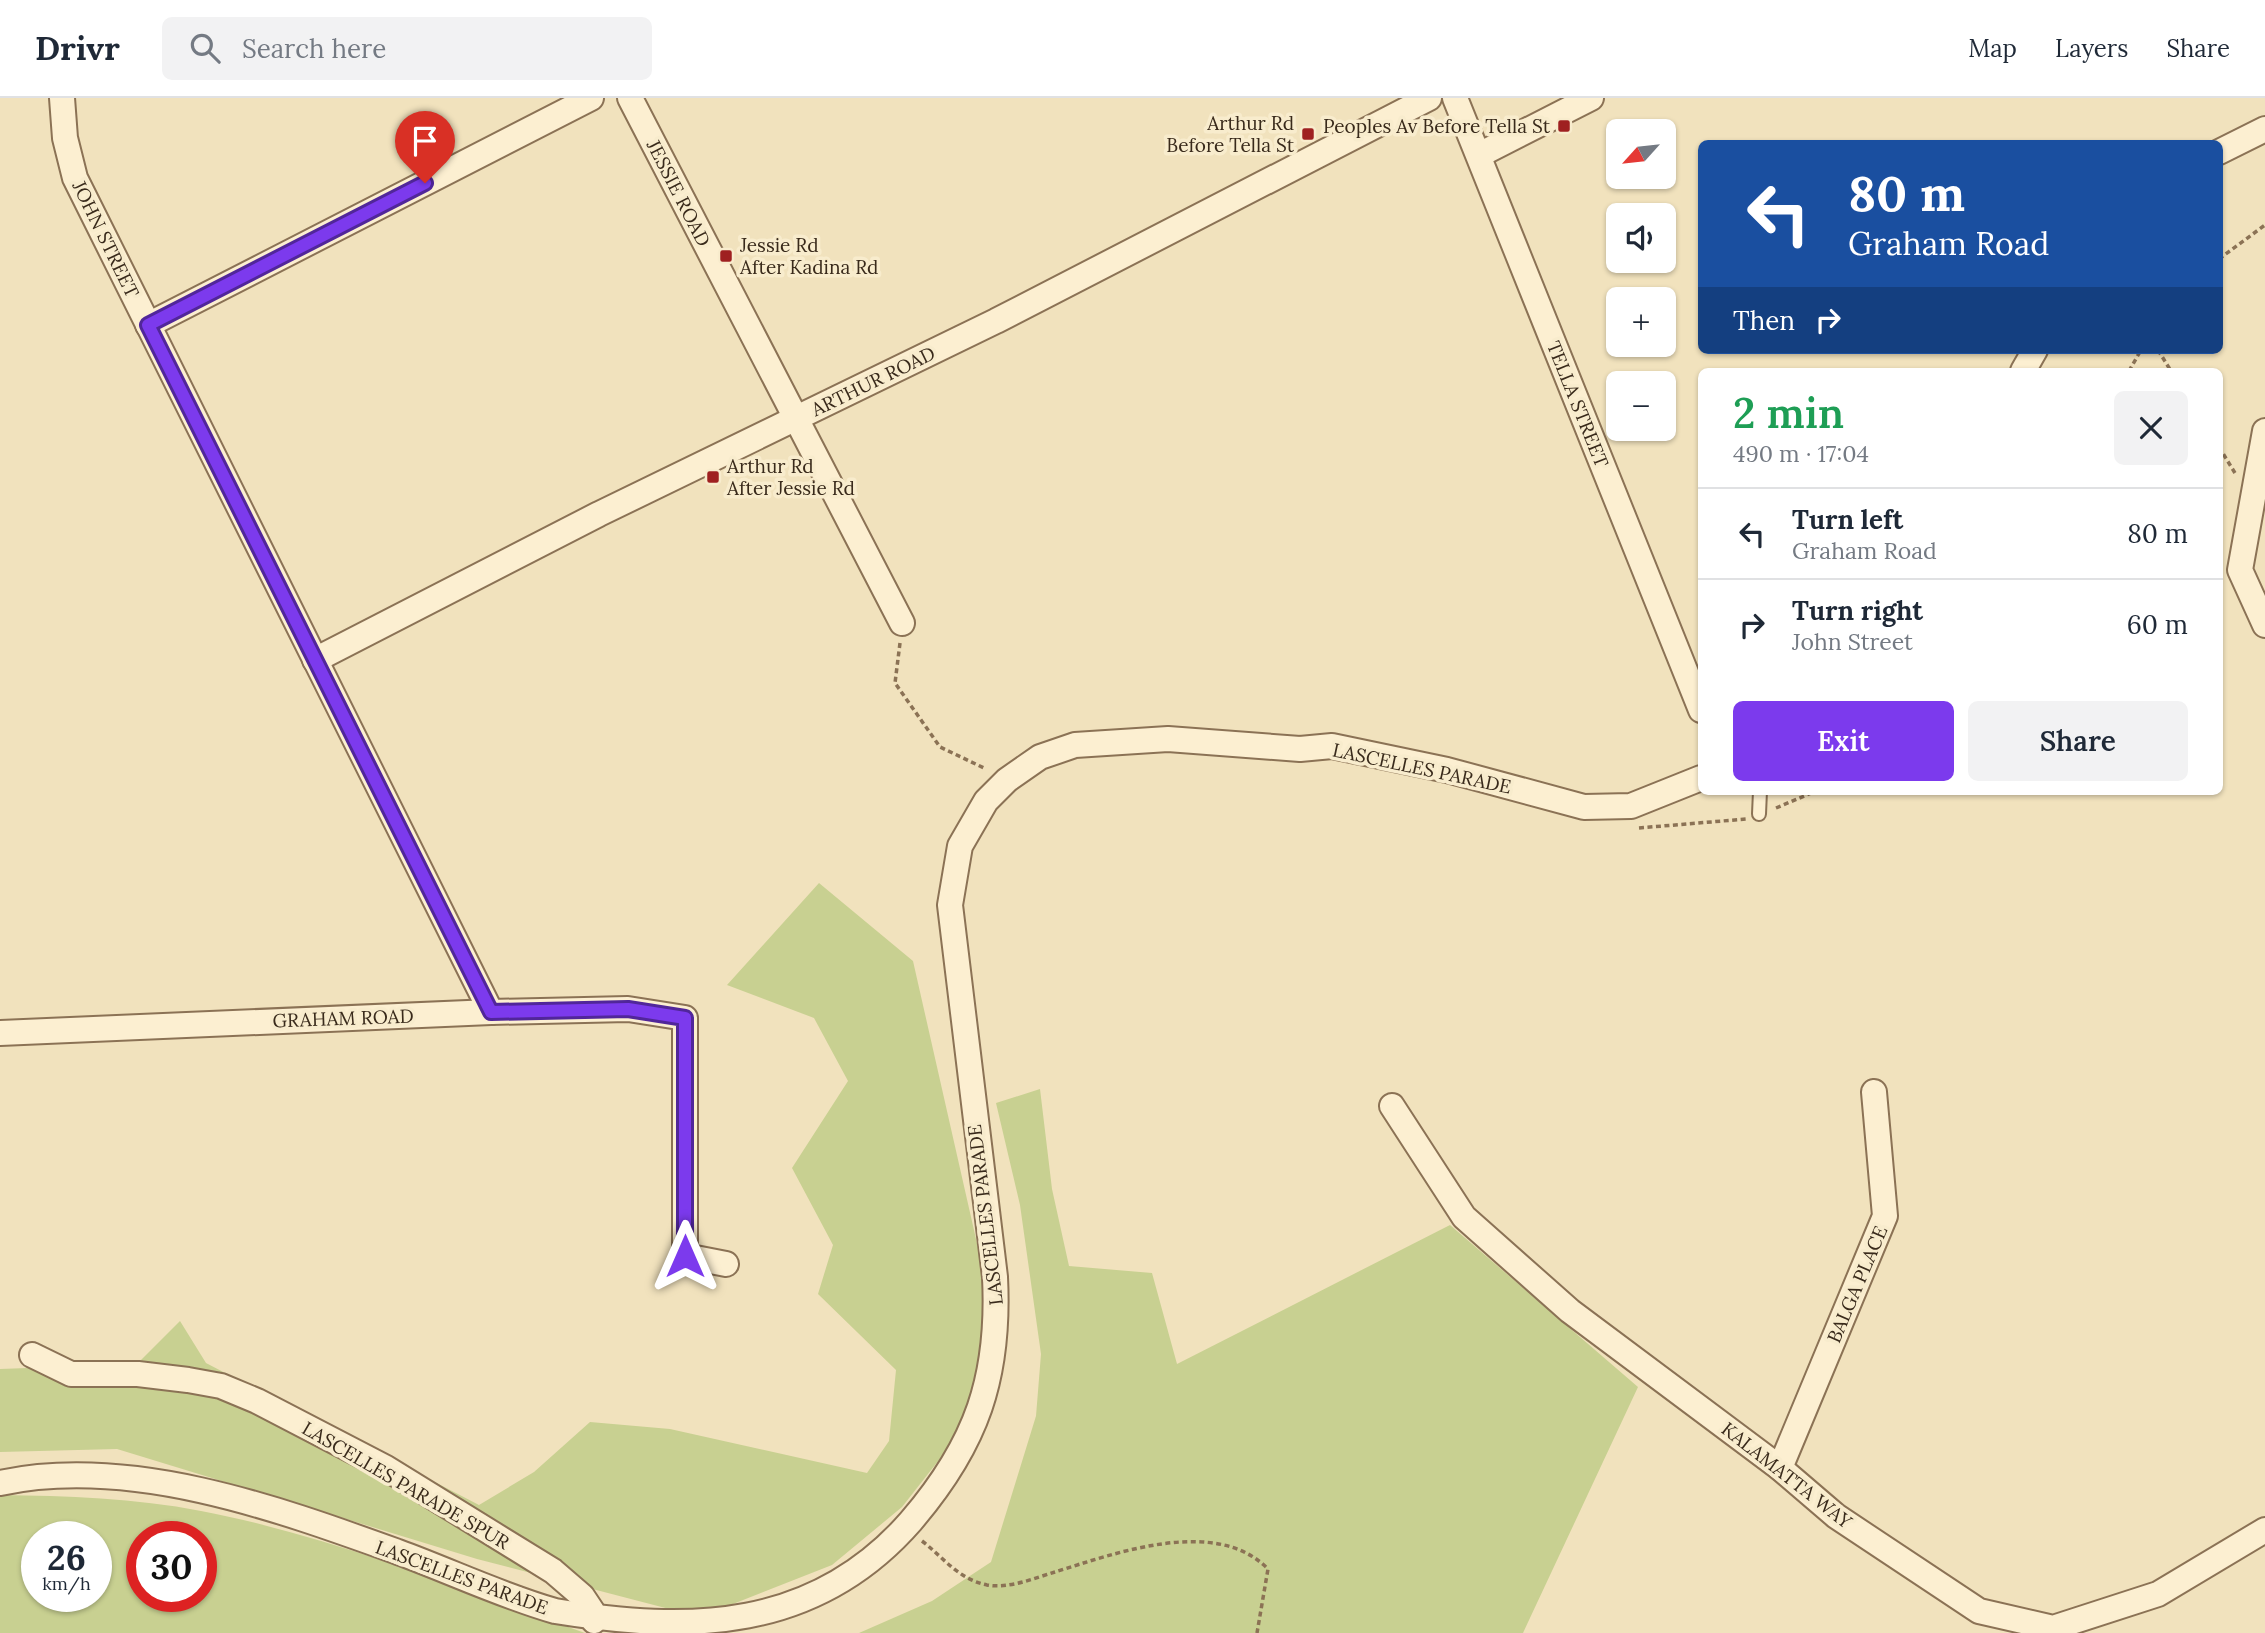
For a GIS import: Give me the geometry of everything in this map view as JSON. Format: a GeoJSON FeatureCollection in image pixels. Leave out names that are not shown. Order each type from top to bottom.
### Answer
{"type":"FeatureCollection","features":[{"type":"Feature","properties":{"kind":"street","name":"JOHN STREET"},"geometry":{"type":"LineString","coordinates":[[62,98],[65,138],[75,178],[491,1012]]}},
{"type":"Feature","properties":{"kind":"street"},"geometry":{"type":"LineString","coordinates":[[148,325],[591,98]]}},
{"type":"Feature","properties":{"kind":"street","name":"JESSIE ROAD"},"geometry":{"type":"LineString","coordinates":[[630,98],[902,623]]}},
{"type":"Feature","properties":{"kind":"street","name":"ARTHUR ROAD"},"geometry":{"type":"LineString","coordinates":[[316,660],[599,514],[996,321],[1429,98]]}},
{"type":"Feature","properties":{"kind":"street","name":"TELLA STREET"},"geometry":{"type":"LineString","coordinates":[[1455,98],[1698,702]]}},
{"type":"Feature","properties":{"kind":"street"},"geometry":{"type":"LineString","coordinates":[[1479,155],[1591,98]]}},
{"type":"Feature","properties":{"kind":"street"},"geometry":{"type":"LineString","coordinates":[[2223,150],[2265,129]]}},
{"type":"Feature","properties":{"kind":"street"},"geometry":{"type":"LineString","coordinates":[[2265,431],[2240,570],[2265,625]]}},
{"type":"Feature","properties":{"kind":"street","name":"LASCELLES PARADE"},"geometry":{"type":"LineString","coordinates":[[0,1483],[76,1473],[165,1484],[311,1522],[551,1610],[594,1621],[668,1630],[733,1625],[783,1613],[825,1594],[862,1567],[905,1528],[931,1495],[977,1420],[991,1376],[997,1325],[995,1277],[950,905],[960,846],[986,801],[1007,780],[1040,757],[1075,745],[1168,739],[1300,749],[1332,746],[1447,770],[1584,807],[1631,806],[1698,779]]}},
{"type":"Feature","properties":{"kind":"street","name":"GRAHAM ROAD"},"geometry":{"type":"LineString","coordinates":[[0,1033],[491,1012],[628,1009],[685,1018],[685,1256],[726,1264]]}},
{"type":"Feature","properties":{"kind":"street","name":"BALGA PLACE"},"geometry":{"type":"LineString","coordinates":[[1780,1468],[1885,1216],[1874,1092]]}},
{"type":"Feature","properties":{"kind":"street","name":"KALAMATTA WAY"},"geometry":{"type":"LineString","coordinates":[[1392,1106],[1464,1217],[1570,1311],[1780,1468],[1836,1516],[1979,1611],[2053,1628],[2158,1594],[2265,1530]]}},
{"type":"Feature","properties":{"kind":"street","name":"LASCELLES PARADE SPUR"},"geometry":{"type":"LineString","coordinates":[[32,1355],[71,1374],[138,1374],[188,1380],[221,1386],[257,1401],[362,1455],[553,1570],[582,1596],[592,1611],[594,1621]]}},
{"type":"Feature","properties":{"kind":"lane"},"geometry":{"type":"LineString","coordinates":[[1759,814],[1760,795]]}},
{"type":"Feature","properties":{"kind":"path"},"geometry":{"type":"LineString","coordinates":[[2223,256],[2265,225]]}},
{"type":"Feature","properties":{"kind":"path"},"geometry":{"type":"LineString","coordinates":[[902,623],[894,682],[940,747],[1007,780]]}},
{"type":"Feature","properties":{"kind":"path"},"geometry":{"type":"LineString","coordinates":[[1632,827],[1738,822],[1806,795]]}},
{"type":"Feature","properties":{"kind":"path"},"geometry":{"type":"LineString","coordinates":[[905,1528],[953,1571],[988,1585],[1019,1583],[1163,1543],[1204,1543],[1240,1549],[1268,1569],[1256,1633]]}},
{"type":"Feature","properties":{"kind":"green space"},"geometry":{"type":"Polygon","coordinates":[[[819,883],[913,961],[988,1292],[972,1418],[902,1507],[832,1565],[700,1617],[477,1559],[117,1449],[0,1452],[0,1369],[137,1364],[180,1321],[206,1363],[479,1505],[534,1472],[590,1422],[670,1429],[867,1473],[889,1441],[896,1370],[818,1294],[833,1245],[792,1168],[848,1081],[814,1018],[727,985],[819,883]]]}},
{"type":"Feature","properties":{"kind":"green space"},"geometry":{"type":"Polygon","coordinates":[[[1040,1089],[1052,1189],[1069,1266],[1152,1273],[1177,1364],[1450,1225],[1638,1387],[1523,1633],[859,1633],[932,1601],[991,1562],[1036,1416],[1041,1354],[1020,1205],[996,1103],[1040,1089]]]}},
{"type":"Feature","properties":{"kind":"green space"},"geometry":{"type":"Polygon","coordinates":[[[0,1495],[126,1500],[201,1511],[250,1522],[347,1549],[585,1633],[0,1633],[0,1495]]]}},
{"type":"Feature","properties":{"kind":"place","name":"Peoples Av Before Tella St"},"geometry":{"type":"Point","coordinates":[1564,126]}},
{"type":"Feature","properties":{"kind":"place","name":"Arthur Rd Before Tella St"},"geometry":{"type":"Point","coordinates":[1308,134]}},
{"type":"Feature","properties":{"kind":"place","name":"Jessie Rd After Kadina Rd"},"geometry":{"type":"Point","coordinates":[726,256]}},
{"type":"Feature","properties":{"kind":"place","name":"Arthur Rd After Jessie Rd"},"geometry":{"type":"Point","coordinates":[713,477]}},
{"type":"Feature","properties":{"kind":"route"},"geometry":{"type":"LineString","coordinates":[[425,183],[148,325],[491,1012],[628,1009],[685,1018],[685,1256]]}}]}
